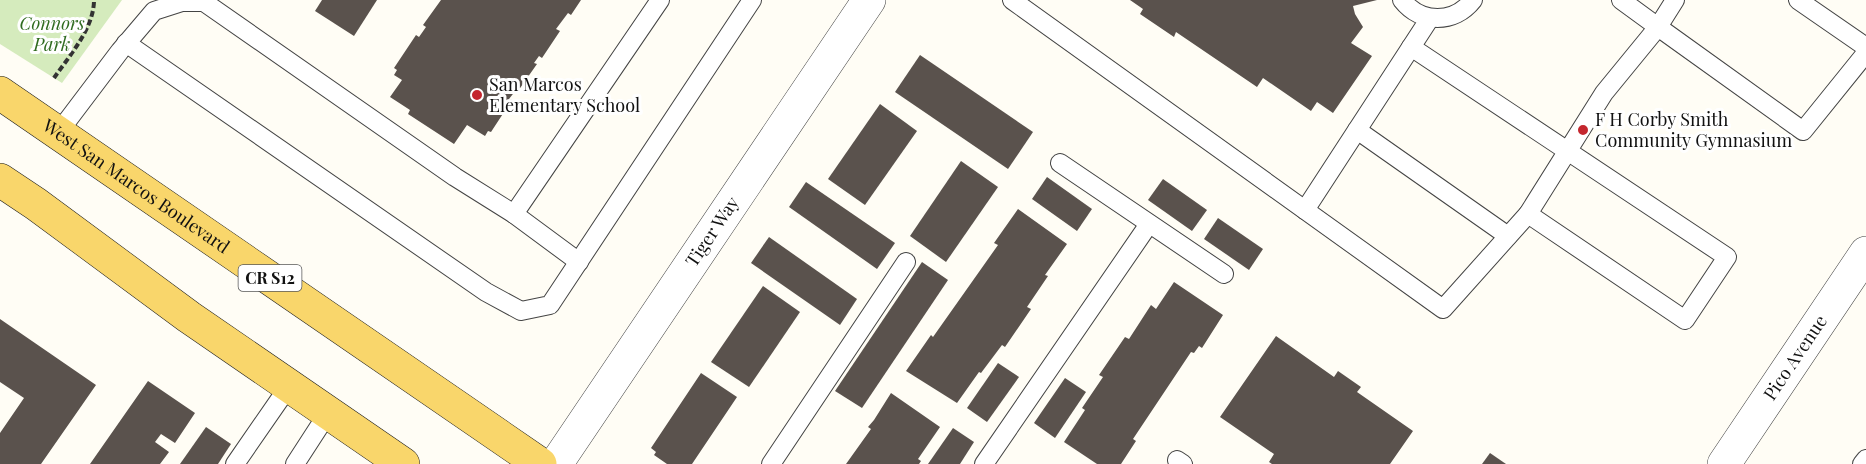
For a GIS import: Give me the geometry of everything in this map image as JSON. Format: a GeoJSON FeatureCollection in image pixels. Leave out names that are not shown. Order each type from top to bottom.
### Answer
{"type":"FeatureCollection","features":[{"type":"Feature","properties":{"kind":"main road","name":"West San Marcos Boulevard"},"geometry":{"type":"LineString","coordinates":[[0,93],[540,464]]}},
{"type":"Feature","properties":{"kind":"main road"},"geometry":{"type":"LineString","coordinates":[[0,180],[189,317],[404,464]]}},
{"type":"Feature","properties":{"kind":"street","name":"Tiger Way"},"geometry":{"type":"LineString","coordinates":[[556,464],[869,0]]}},
{"type":"Feature","properties":{"kind":"street","name":"Pico Avenue"},"geometry":{"type":"LineString","coordinates":[[1724,464],[1863,264]]}},
{"type":"Feature","properties":{"kind":"lane"},"geometry":{"type":"LineString","coordinates":[[514,214],[660,0]]}},
{"type":"Feature","properties":{"kind":"lane"},"geometry":{"type":"LineString","coordinates":[[126,44],[486,292],[521,311],[550,304],[752,0]]}},
{"type":"Feature","properties":{"kind":"lane"},"geometry":{"type":"LineString","coordinates":[[1012,0],[1443,309],[1528,214],[1604,93],[1658,27],[1675,0]]}},
{"type":"Feature","properties":{"kind":"lane"},"geometry":{"type":"LineString","coordinates":[[1402,0],[1415,13],[1430,18],[1445,18],[1460,12],[1473,0]]}},
{"type":"Feature","properties":{"kind":"lane"},"geometry":{"type":"LineString","coordinates":[[1621,0],[1803,131],[1866,53]]}},
{"type":"Feature","properties":{"kind":"lane"},"geometry":{"type":"LineString","coordinates":[[1797,0],[1866,47]]}},
{"type":"Feature","properties":{"kind":"lane"},"geometry":{"type":"LineString","coordinates":[[58,133],[154,11],[182,2],[204,2],[455,177],[514,214],[579,262]]}},
{"type":"Feature","properties":{"kind":"lane"},"geometry":{"type":"LineString","coordinates":[[1305,210],[1430,18]]}},
{"type":"Feature","properties":{"kind":"lane"},"geometry":{"type":"LineString","coordinates":[[1411,47],[1727,257],[1685,320],[1528,214]]}},
{"type":"Feature","properties":{"kind":"lane"},"geometry":{"type":"LineString","coordinates":[[1358,130],[1508,236]]}},
{"type":"Feature","properties":{"kind":"lane"},"geometry":{"type":"LineString","coordinates":[[1060,163],[1224,274]]}},
{"type":"Feature","properties":{"kind":"lane"},"geometry":{"type":"LineString","coordinates":[[984,464],[1149,224]]}},
{"type":"Feature","properties":{"kind":"lane"},"geometry":{"type":"LineString","coordinates":[[771,464],[906,262]]}},
{"type":"Feature","properties":{"kind":"lane"},"geometry":{"type":"LineString","coordinates":[[234,464],[289,386]]}},
{"type":"Feature","properties":{"kind":"lane"},"geometry":{"type":"LineString","coordinates":[[295,464],[328,413]]}},
{"type":"Feature","properties":{"kind":"lane"},"geometry":{"type":"LineString","coordinates":[[1862,464],[1866,459]]}},
{"type":"Feature","properties":{"kind":"path"},"geometry":{"type":"LineString","coordinates":[[54,78],[78,43],[94,13],[94,0]]}},
{"type":"Feature","properties":{"kind":"green space","name":"Connors Park"},"geometry":{"type":"Polygon","coordinates":[[[0,0],[122,0],[62,83],[0,44],[0,0]]]}},
{"type":"Feature","properties":{"kind":"building"},"geometry":{"type":"Polygon","coordinates":[[[322,0],[377,0],[354,36],[315,11],[322,0]]]}},
{"type":"Feature","properties":{"kind":"building"},"geometry":{"type":"Polygon","coordinates":[[[441,0],[581,0],[571,15],[568,13],[556,29],[560,31],[542,58],[539,56],[534,63],[537,64],[518,91],[516,90],[509,99],[512,100],[491,132],[488,131],[485,136],[467,125],[454,144],[408,114],[410,110],[390,97],[402,80],[394,75],[397,70],[394,68],[416,35],[419,37],[426,27],[423,25],[441,0]]]}},
{"type":"Feature","properties":{"kind":"building"},"geometry":{"type":"Polygon","coordinates":[[[1130,0],[1377,0],[1353,6],[1363,27],[1351,43],[1372,56],[1333,113],[1317,102],[1311,111],[1263,78],[1257,87],[1176,32],[1174,37],[1140,14],[1143,9],[1130,0]]]}},
{"type":"Feature","properties":{"kind":"building"},"geometry":{"type":"Polygon","coordinates":[[[920,55],[1033,132],[1008,169],[895,92],[920,55]]]}},
{"type":"Feature","properties":{"kind":"building"},"geometry":{"type":"Polygon","coordinates":[[[880,104],[917,131],[865,205],[828,179],[880,104]]]}},
{"type":"Feature","properties":{"kind":"building"},"geometry":{"type":"Polygon","coordinates":[[[961,161],[998,187],[946,262],[910,236],[961,161]]]}},
{"type":"Feature","properties":{"kind":"building"},"geometry":{"type":"Polygon","coordinates":[[[1047,177],[1092,209],[1077,231],[1032,199],[1047,177]]]}},
{"type":"Feature","properties":{"kind":"building"},"geometry":{"type":"Polygon","coordinates":[[[1163,179],[1207,210],[1192,231],[1148,200],[1163,179]]]}},
{"type":"Feature","properties":{"kind":"building"},"geometry":{"type":"Polygon","coordinates":[[[806,182],[895,243],[877,269],[789,207],[806,182]]]}},
{"type":"Feature","properties":{"kind":"building"},"geometry":{"type":"Polygon","coordinates":[[[1018,209],[1067,244],[1045,275],[1048,276],[1027,307],[1031,309],[1005,347],[1002,345],[957,403],[906,371],[998,245],[994,243],[1018,209]]]}},
{"type":"Feature","properties":{"kind":"building"},"geometry":{"type":"Polygon","coordinates":[[[1218,218],[1263,249],[1249,270],[1204,239],[1218,218]]]}},
{"type":"Feature","properties":{"kind":"building"},"geometry":{"type":"Polygon","coordinates":[[[769,237],[857,299],[840,325],[751,263],[769,237]]]}},
{"type":"Feature","properties":{"kind":"building"},"geometry":{"type":"Polygon","coordinates":[[[922,262],[948,280],[862,408],[835,391],[922,262]]]}},
{"type":"Feature","properties":{"kind":"building"},"geometry":{"type":"Polygon","coordinates":[[[1174,282],[1223,315],[1202,348],[1199,346],[1194,353],[1191,352],[1133,439],[1136,441],[1121,464],[1097,464],[1064,442],[1085,410],[1082,408],[1103,377],[1099,375],[1125,337],[1129,339],[1151,305],[1156,309],[1174,282]]]}},
{"type":"Feature","properties":{"kind":"building"},"geometry":{"type":"Polygon","coordinates":[[[763,286],[800,312],[749,387],[711,362],[763,286]]]}},
{"type":"Feature","properties":{"kind":"building"},"geometry":{"type":"Polygon","coordinates":[[[0,319],[96,385],[41,464],[0,464],[0,433],[24,398],[0,382],[0,319]]]}},
{"type":"Feature","properties":{"kind":"building"},"geometry":{"type":"Polygon","coordinates":[[[1276,336],[1334,377],[1338,371],[1361,387],[1357,392],[1413,431],[1390,464],[1272,464],[1269,462],[1274,454],[1220,417],[1276,336]]]}},
{"type":"Feature","properties":{"kind":"building"},"geometry":{"type":"Polygon","coordinates":[[[998,363],[1019,377],[987,422],[967,408],[998,363]]]}},
{"type":"Feature","properties":{"kind":"building"},"geometry":{"type":"Polygon","coordinates":[[[701,373],[737,397],[692,464],[667,464],[654,455],[656,452],[651,448],[701,373]]]}},
{"type":"Feature","properties":{"kind":"building"},"geometry":{"type":"Polygon","coordinates":[[[1065,378],[1086,392],[1055,438],[1034,423],[1065,378]]]}},
{"type":"Feature","properties":{"kind":"building"},"geometry":{"type":"Polygon","coordinates":[[[148,381],[195,413],[175,443],[161,434],[155,442],[169,452],[160,464],[90,464],[148,381]]]}},
{"type":"Feature","properties":{"kind":"building"},"geometry":{"type":"Polygon","coordinates":[[[891,393],[940,427],[918,459],[921,461],[919,464],[846,464],[871,429],[868,427],[891,393]]]}},
{"type":"Feature","properties":{"kind":"building"},"geometry":{"type":"Polygon","coordinates":[[[206,427],[231,444],[218,464],[180,464],[206,427]]]}},
{"type":"Feature","properties":{"kind":"building"},"geometry":{"type":"Polygon","coordinates":[[[953,428],[974,442],[960,464],[928,464],[953,428]]]}},
{"type":"Feature","properties":{"kind":"building"},"geometry":{"type":"Polygon","coordinates":[[[1490,453],[1506,464],[1482,464],[1490,453]]]}},
{"type":"Feature","properties":{"kind":"place","name":"San Marcos Elementary School"},"geometry":{"type":"Point","coordinates":[477,95]}},
{"type":"Feature","properties":{"kind":"place","name":"F H Corby Smith Community Gymnasium"},"geometry":{"type":"Point","coordinates":[1583,130]}}]}
